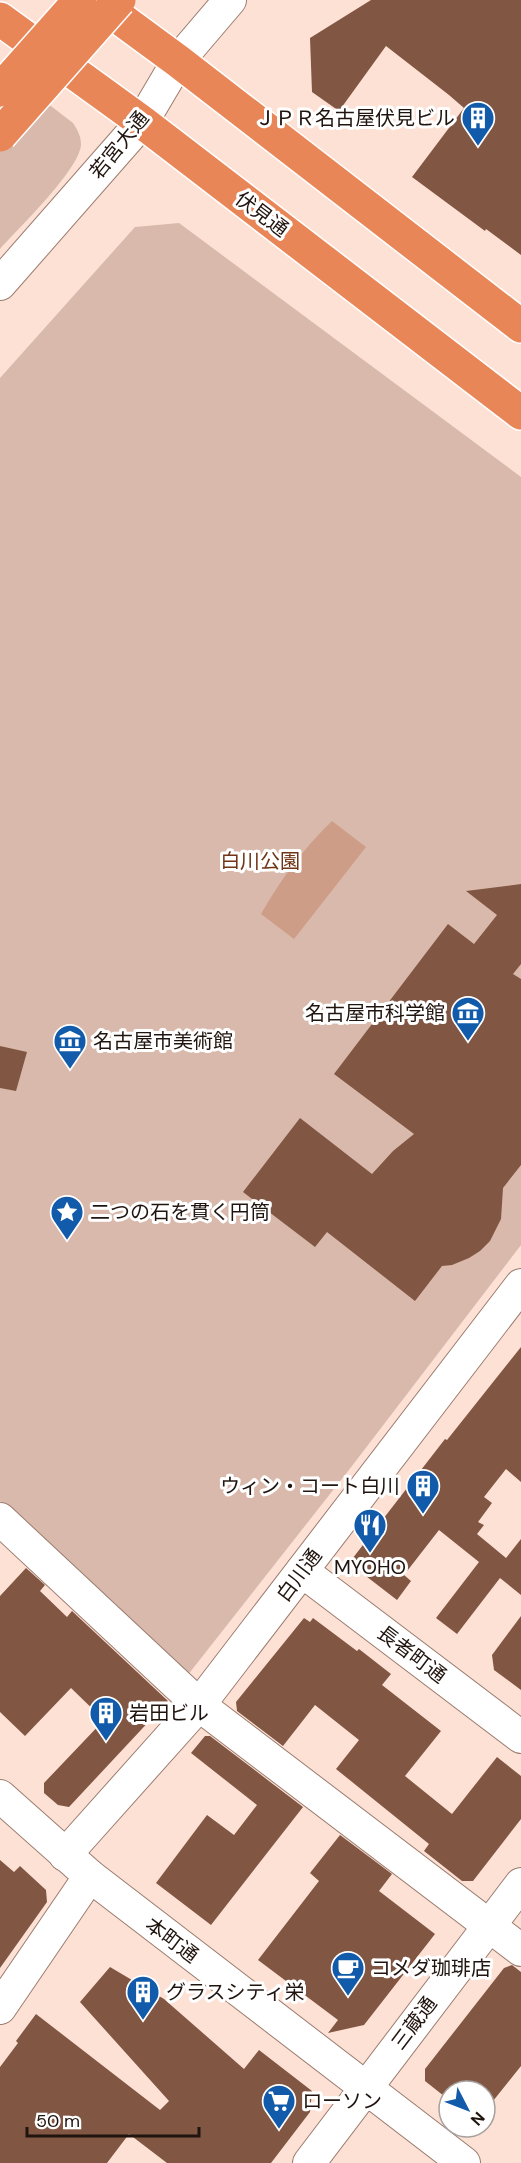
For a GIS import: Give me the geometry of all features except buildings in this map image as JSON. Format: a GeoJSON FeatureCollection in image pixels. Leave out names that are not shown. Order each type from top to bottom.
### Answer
{"type":"FeatureCollection","features":[{"type":"Feature","properties":{"kind":"highway"},"geometry":{"type":"LineString","coordinates":[[0,90],[80,0]]}},
{"type":"Feature","properties":{"kind":"highway"},"geometry":{"type":"LineString","coordinates":[[95,0],[178,61],[521,326]]}},
{"type":"Feature","properties":{"kind":"highway"},"geometry":{"type":"LineString","coordinates":[[0,135],[119,0]]}},
{"type":"Feature","properties":{"kind":"highway","name":"伏見通"},"geometry":{"type":"LineString","coordinates":[[0,19],[142,122],[521,413]]}},
{"type":"Feature","properties":{"kind":"street","name":"若宮大通"},"geometry":{"type":"LineString","coordinates":[[0,284],[142,122],[178,61],[230,0]]}},
{"type":"Feature","properties":{"kind":"street","name":"白川通"},"geometry":{"type":"LineString","coordinates":[[65,1855],[199,1705],[521,1285]]}},
{"type":"Feature","properties":{"kind":"street"},"geometry":{"type":"LineString","coordinates":[[0,1519],[199,1705],[521,1950]]}},
{"type":"Feature","properties":{"kind":"street","name":"長者町通"},"geometry":{"type":"LineString","coordinates":[[302,1571],[521,1737]]}},
{"type":"Feature","properties":{"kind":"street","name":"本町通"},"geometry":{"type":"LineString","coordinates":[[0,1796],[90,1876],[464,2163]]}},
{"type":"Feature","properties":{"kind":"street"},"geometry":{"type":"LineString","coordinates":[[0,2008],[90,1876]]}},
{"type":"Feature","properties":{"kind":"street","name":"三蔵通"},"geometry":{"type":"LineString","coordinates":[[309,2163],[521,1884]]}},
{"type":"Feature","properties":{"kind":"green space"},"geometry":{"type":"Polygon","coordinates":[[[0,67],[73,123],[79,134],[81,145],[78,156],[59,184],[0,249],[0,67]]]}},
{"type":"Feature","properties":{"kind":"green space","name":"白川公園"},"geometry":{"type":"Polygon","coordinates":[[[179,223],[521,477],[521,1245],[187,1676],[0,1501],[0,378],[135,227],[179,223]]]}},
{"type":"Feature","properties":{"kind":"shaded area"},"geometry":{"type":"Polygon","coordinates":[[[332,821],[366,847],[294,939],[261,914],[293,865],[332,821]]]}},
{"type":"Feature","properties":{"kind":"place","name":"ＪＰＲ名古屋伏見ビル"},"geometry":{"type":"Point","coordinates":[478,147]}},
{"type":"Feature","properties":{"kind":"place","name":"名古屋市科学館"},"geometry":{"type":"Point","coordinates":[468,1042]}},
{"type":"Feature","properties":{"kind":"place","name":"名古屋市美術館"},"geometry":{"type":"Point","coordinates":[70,1070]}},
{"type":"Feature","properties":{"kind":"place","name":"二つの石を貫く円筒"},"geometry":{"type":"Point","coordinates":[67,1241]}},
{"type":"Feature","properties":{"kind":"place","name":"ウィン・コート白川"},"geometry":{"type":"Point","coordinates":[423,1515]}},
{"type":"Feature","properties":{"kind":"place","name":"MYOHO"},"geometry":{"type":"Point","coordinates":[370,1554]}},
{"type":"Feature","properties":{"kind":"place","name":"岩田ビル"},"geometry":{"type":"Point","coordinates":[106,1742]}},
{"type":"Feature","properties":{"kind":"place","name":"コメダ珈琲店"},"geometry":{"type":"Point","coordinates":[348,1997]}},
{"type":"Feature","properties":{"kind":"place","name":"グラスシティ栄"},"geometry":{"type":"Point","coordinates":[143,2021]}},
{"type":"Feature","properties":{"kind":"place","name":"ローソン"},"geometry":{"type":"Point","coordinates":[279,2130]}}]}
